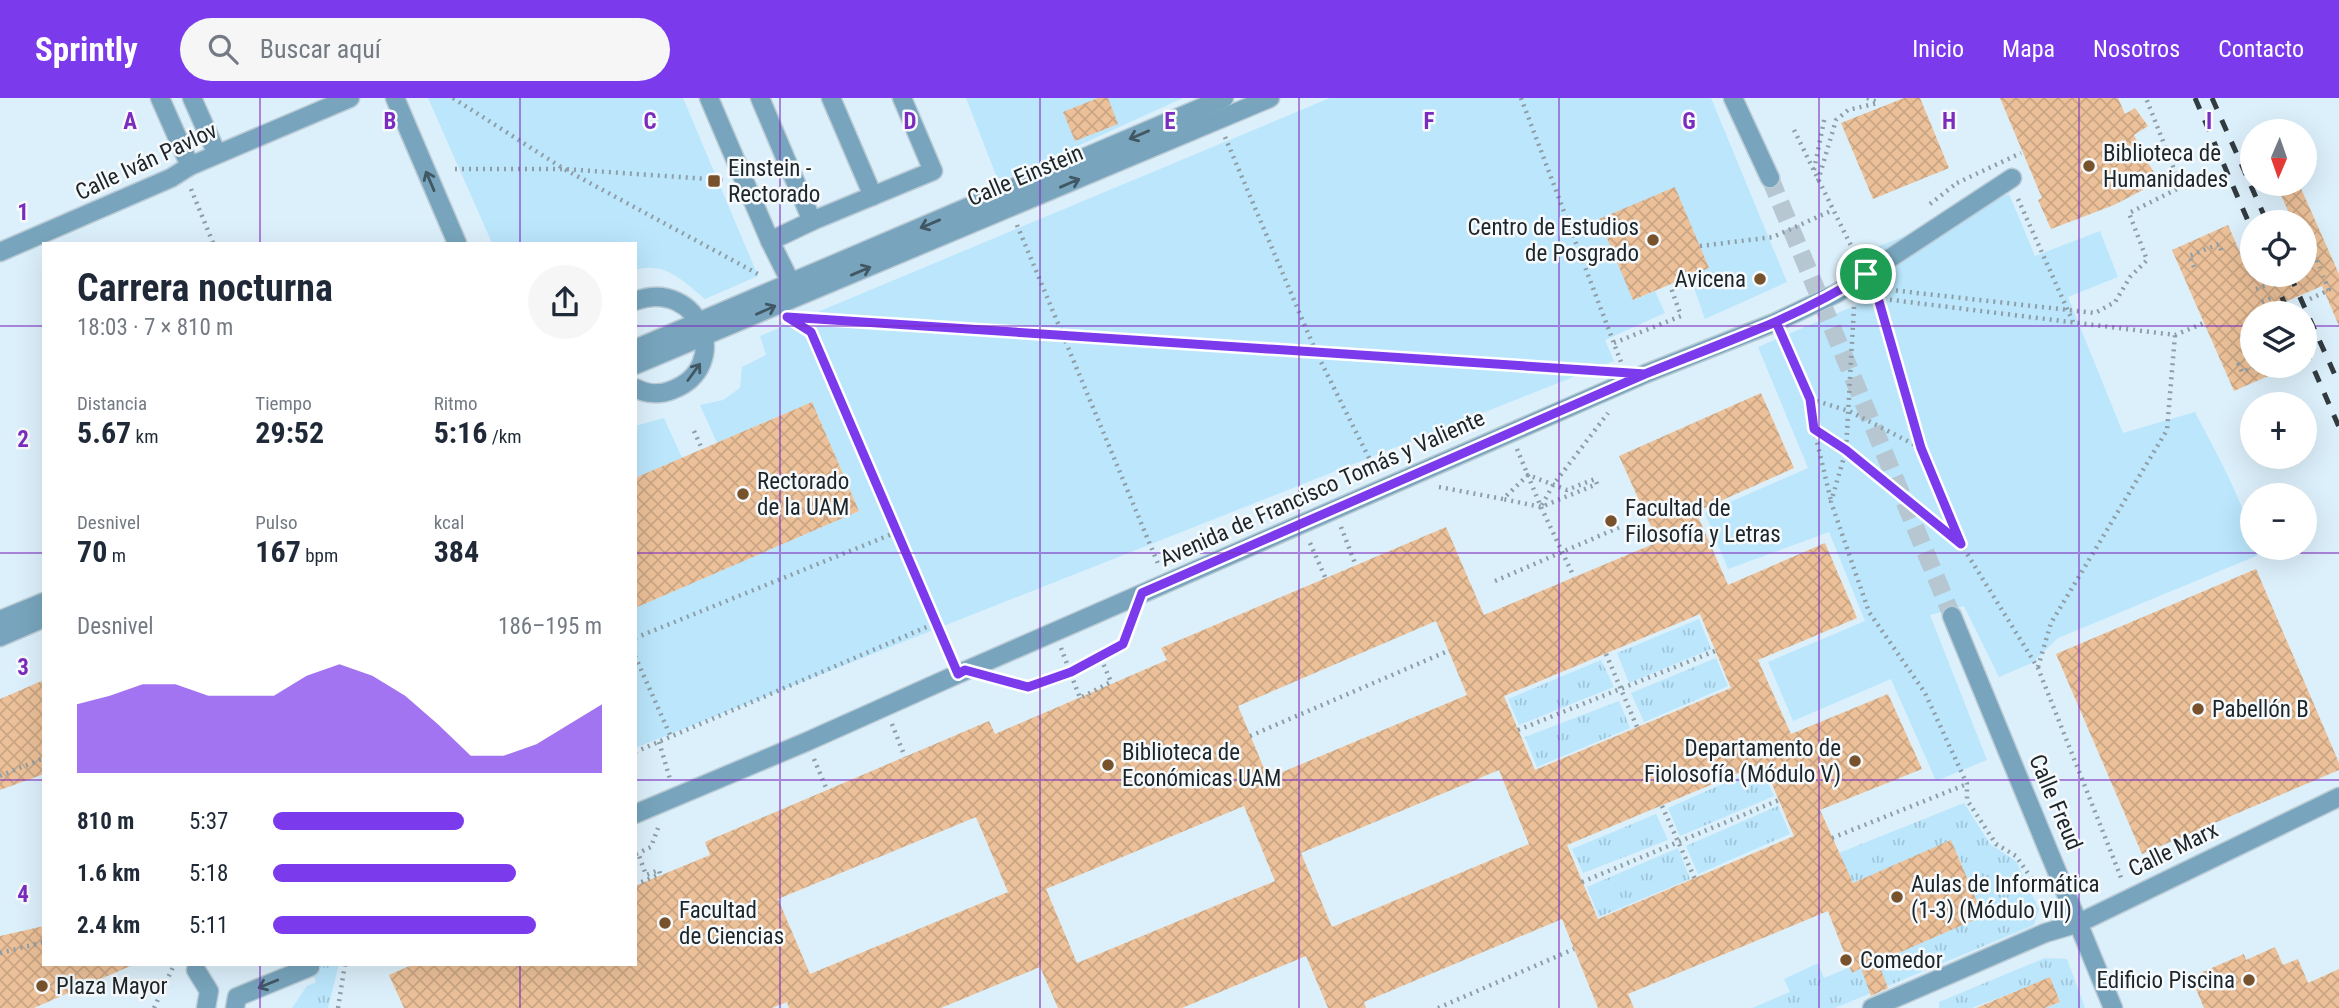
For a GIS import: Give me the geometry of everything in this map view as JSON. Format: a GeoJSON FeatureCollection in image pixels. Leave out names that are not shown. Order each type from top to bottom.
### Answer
{"type":"FeatureCollection","features":[{"type":"Feature","properties":{"kind":"street"},"geometry":{"type":"LineString","coordinates":[[160,98],[190,166]]}},
{"type":"Feature","properties":{"kind":"street"},"geometry":{"type":"LineString","coordinates":[[192,98],[217,154]]}},
{"type":"Feature","properties":{"kind":"street","name":"Calle Iván Pavlov"},"geometry":{"type":"LineString","coordinates":[[0,253],[171,178],[217,154],[351,98]]}},
{"type":"Feature","properties":{"kind":"street"},"geometry":{"type":"LineString","coordinates":[[395,98],[457,242]]}},
{"type":"Feature","properties":{"kind":"street"},"geometry":{"type":"LineString","coordinates":[[709,98],[770,241],[794,290]]}},
{"type":"Feature","properties":{"kind":"street"},"geometry":{"type":"LineString","coordinates":[[760,98],[812,221]]}},
{"type":"Feature","properties":{"kind":"street"},"geometry":{"type":"LineString","coordinates":[[831,98],[873,196]]}},
{"type":"Feature","properties":{"kind":"street"},"geometry":{"type":"LineString","coordinates":[[770,241],[933,171],[902,98]]}},
{"type":"Feature","properties":{"kind":"street","name":"Calle Einstein"},"geometry":{"type":"LineString","coordinates":[[637,364],[702,330],[1224,98]]}},
{"type":"Feature","properties":{"kind":"street","name":"Calle Einstein"},"geometry":{"type":"LineString","coordinates":[[794,290],[1270,98]]}},
{"type":"Feature","properties":{"kind":"street"},"geometry":{"type":"LineString","coordinates":[[1732,98],[1770,178]]}},
{"type":"Feature","properties":{"kind":"street","name":"Avenida de Francisco Tomás y Valiente"},"geometry":{"type":"LineString","coordinates":[[637,813],[806,742],[1645,374],[1846,294],[1861,266],[2011,179]]}},
{"type":"Feature","properties":{"kind":"street"},"geometry":{"type":"LineString","coordinates":[[637,300],[651,296],[665,297],[679,301],[691,310],[702,330],[705,352],[701,366],[681,387],[668,392],[653,393],[637,389]]}},
{"type":"Feature","properties":{"kind":"street","name":"Calle Einstein"},"geometry":{"type":"LineString","coordinates":[[637,348],[702,330]]}},
{"type":"Feature","properties":{"kind":"street"},"geometry":{"type":"LineString","coordinates":[[0,621],[39,612]]}},
{"type":"Feature","properties":{"kind":"street"},"geometry":{"type":"LineString","coordinates":[[0,637],[39,612]]}},
{"type":"Feature","properties":{"kind":"street","name":"Calle Freud"},"geometry":{"type":"LineString","coordinates":[[1952,616],[2113,1008]]}},
{"type":"Feature","properties":{"kind":"street","name":"Calle Marx"},"geometry":{"type":"LineString","coordinates":[[1872,1008],[2045,933],[2079,923],[2339,797]]}},
{"type":"Feature","properties":{"kind":"street"},"geometry":{"type":"LineString","coordinates":[[235,1008],[237,997],[310,967]]}},
{"type":"Feature","properties":{"kind":"street"},"geometry":{"type":"LineString","coordinates":[[196,970],[209,992],[206,1008]]}},
{"type":"Feature","properties":{"kind":"path"},"geometry":{"type":"LineString","coordinates":[[453,98],[564,169],[768,280]]}},
{"type":"Feature","properties":{"kind":"path"},"geometry":{"type":"LineString","coordinates":[[1521,98],[1625,373]]}},
{"type":"Feature","properties":{"kind":"path"},"geometry":{"type":"LineString","coordinates":[[1867,98],[1879,100]]}},
{"type":"Feature","properties":{"kind":"path"},"geometry":{"type":"LineString","coordinates":[[1818,181],[1836,120],[1848,110],[1879,100]]}},
{"type":"Feature","properties":{"kind":"path"},"geometry":{"type":"LineString","coordinates":[[1814,172],[1825,116]]}},
{"type":"Feature","properties":{"kind":"path"},"geometry":{"type":"LineString","coordinates":[[1794,131],[1878,298],[1921,448],[1961,544],[2038,668],[2123,882]]}},
{"type":"Feature","properties":{"kind":"path"},"geometry":{"type":"LineString","coordinates":[[1224,132],[1316,352],[1383,488]]}},
{"type":"Feature","properties":{"kind":"path"},"geometry":{"type":"LineString","coordinates":[[1924,208],[1957,183],[2021,153]]}},
{"type":"Feature","properties":{"kind":"path"},"geometry":{"type":"LineString","coordinates":[[455,169],[564,169],[725,180]]}},
{"type":"Feature","properties":{"kind":"path"},"geometry":{"type":"LineString","coordinates":[[2011,179],[2073,323]]}},
{"type":"Feature","properties":{"kind":"path"},"geometry":{"type":"LineString","coordinates":[[190,186],[213,242]]}},
{"type":"Feature","properties":{"kind":"path"},"geometry":{"type":"LineString","coordinates":[[1700,246],[1773,237],[1833,210]]}},
{"type":"Feature","properties":{"kind":"path"},"geometry":{"type":"LineString","coordinates":[[1016,221],[1166,583]]}},
{"type":"Feature","properties":{"kind":"path"},"geometry":{"type":"LineString","coordinates":[[2194,267],[2189,256],[2219,244],[2223,255]]}},
{"type":"Feature","properties":{"kind":"path"},"geometry":{"type":"LineString","coordinates":[[1861,266],[1868,250]]}},
{"type":"Feature","properties":{"kind":"path"},"geometry":{"type":"LineString","coordinates":[[2317,260],[2320,268]]}},
{"type":"Feature","properties":{"kind":"path"},"geometry":{"type":"LineString","coordinates":[[2310,299],[2329,290],[2323,276]]}},
{"type":"Feature","properties":{"kind":"path"},"geometry":{"type":"LineString","coordinates":[[1614,343],[1681,316],[1670,285]]}},
{"type":"Feature","properties":{"kind":"path"},"geometry":{"type":"LineString","coordinates":[[2256,289],[2262,287]]}},
{"type":"Feature","properties":{"kind":"path"},"geometry":{"type":"LineString","coordinates":[[1831,502],[1846,450],[1849,411],[1846,294],[2175,335],[2204,323]]}},
{"type":"Feature","properties":{"kind":"path"},"geometry":{"type":"LineString","coordinates":[[2264,301],[2275,296]]}},
{"type":"Feature","properties":{"kind":"path"},"geometry":{"type":"LineString","coordinates":[[1142,593],[1123,644],[1071,672],[1028,687],[961,672],[936,623],[811,332],[787,317],[1645,374]]}},
{"type":"Feature","properties":{"kind":"path"},"geometry":{"type":"LineString","coordinates":[[1776,322],[1810,399],[1831,502],[1869,612],[1925,693],[1967,784],[1967,800],[1996,844],[2016,856],[2034,882]]}},
{"type":"Feature","properties":{"kind":"path"},"geometry":{"type":"LineString","coordinates":[[2038,668],[2051,622],[2167,430],[2175,335]]}},
{"type":"Feature","properties":{"kind":"path"},"geometry":{"type":"LineString","coordinates":[[2238,363],[2240,368]]}},
{"type":"Feature","properties":{"kind":"path"},"geometry":{"type":"LineString","coordinates":[[1810,399],[1849,411],[1921,448]]}},
{"type":"Feature","properties":{"kind":"path"},"geometry":{"type":"LineString","coordinates":[[1541,507],[1553,485],[1609,412]]}},
{"type":"Feature","properties":{"kind":"path"},"geometry":{"type":"LineString","coordinates":[[1814,429],[1846,450],[1961,544]]}},
{"type":"Feature","properties":{"kind":"path"},"geometry":{"type":"LineString","coordinates":[[694,431],[702,449]]}},
{"type":"Feature","properties":{"kind":"path"},"geometry":{"type":"LineString","coordinates":[[1511,432],[1541,507],[1574,577]]}},
{"type":"Feature","properties":{"kind":"path"},"geometry":{"type":"LineString","coordinates":[[1427,469],[1437,487],[1541,507],[1597,484],[1595,479],[1567,490],[1528,475]]}},
{"type":"Feature","properties":{"kind":"path"},"geometry":{"type":"LineString","coordinates":[[1503,499],[1528,475]]}},
{"type":"Feature","properties":{"kind":"path"},"geometry":{"type":"LineString","coordinates":[[1334,510],[1356,565]]}},
{"type":"Feature","properties":{"kind":"path"},"geometry":{"type":"LineString","coordinates":[[1301,523],[1325,577]]}},
{"type":"Feature","properties":{"kind":"path"},"geometry":{"type":"LineString","coordinates":[[1495,581],[1620,527]]}},
{"type":"Feature","properties":{"kind":"path"},"geometry":{"type":"LineString","coordinates":[[637,637],[897,532]]}},
{"type":"Feature","properties":{"kind":"path"},"geometry":{"type":"LineString","coordinates":[[637,751],[936,623]]}},
{"type":"Feature","properties":{"kind":"path"},"geometry":{"type":"LineString","coordinates":[[1250,736],[1448,651]]}},
{"type":"Feature","properties":{"kind":"path"},"geometry":{"type":"LineString","coordinates":[[1518,730],[1716,652]]}},
{"type":"Feature","properties":{"kind":"path"},"geometry":{"type":"LineString","coordinates":[[1606,654],[1637,727]]}},
{"type":"Feature","properties":{"kind":"path"},"geometry":{"type":"LineString","coordinates":[[1071,672],[1080,698],[1111,682],[1100,656]]}},
{"type":"Feature","properties":{"kind":"path"},"geometry":{"type":"LineString","coordinates":[[637,660],[671,737]]}},
{"type":"Feature","properties":{"kind":"path"},"geometry":{"type":"LineString","coordinates":[[885,707],[905,757]]}},
{"type":"Feature","properties":{"kind":"path"},"geometry":{"type":"LineString","coordinates":[[659,742],[677,796]]}},
{"type":"Feature","properties":{"kind":"path"},"geometry":{"type":"LineString","coordinates":[[806,742],[827,790]]}},
{"type":"Feature","properties":{"kind":"path"},"geometry":{"type":"LineString","coordinates":[[0,776],[42,759]]}},
{"type":"Feature","properties":{"kind":"path"},"geometry":{"type":"LineString","coordinates":[[1832,838],[1967,784]]}},
{"type":"Feature","properties":{"kind":"path"},"geometry":{"type":"LineString","coordinates":[[1582,882],[1779,800]]}},
{"type":"Feature","properties":{"kind":"path"},"geometry":{"type":"LineString","coordinates":[[1662,806],[1696,879]]}},
{"type":"Feature","properties":{"kind":"path"},"geometry":{"type":"LineString","coordinates":[[637,884],[660,874],[659,870],[646,875],[638,853]]}},
{"type":"Feature","properties":{"kind":"path"},"geometry":{"type":"LineString","coordinates":[[0,953],[42,942]]}},
{"type":"Feature","properties":{"kind":"path"},"geometry":{"type":"LineString","coordinates":[[1438,1008],[1574,949]]}},
{"type":"Feature","properties":{"kind":"path"},"geometry":{"type":"LineString","coordinates":[[154,1008],[173,966]]}},
{"type":"Feature","properties":{"kind":"path"},"geometry":{"type":"LineString","coordinates":[[338,1008],[345,966]]}},
{"type":"Feature","properties":{"kind":"green space"},"geometry":{"type":"Polygon","coordinates":[[[428,98],[683,98],[758,276],[705,299],[665,270],[637,270],[637,242],[492,242],[428,98]]]}},
{"type":"Feature","properties":{"kind":"green space"},"geometry":{"type":"Polygon","coordinates":[[[966,98],[1183,98],[1005,179],[997,178],[966,98]]]}},
{"type":"Feature","properties":{"kind":"green space"},"geometry":{"type":"Polygon","coordinates":[[[1330,98],[1711,98],[1787,282],[1705,319],[1690,276],[1709,268],[1675,188],[1634,300],[1655,291],[1665,313],[1605,340],[1614,361],[637,747],[637,607],[859,511],[812,402],[717,443],[700,405],[723,400],[740,388],[742,367],[766,355],[760,336],[1330,98]]]}},
{"type":"Feature","properties":{"kind":"green space"},"geometry":{"type":"Polygon","coordinates":[[[2009,194],[2035,256],[2100,231],[2118,277],[2068,297],[2123,433],[2195,412],[2240,503],[2240,560],[2246,560],[2058,638],[2032,663],[1999,677],[1964,606],[1930,615],[1987,760],[1936,781],[1891,679],[1793,721],[1768,662],[1865,621],[1829,532],[1728,569],[1705,513],[1808,468],[1758,347],[1861,303],[1845,260],[2009,194]]]}},
{"type":"Feature","properties":{"kind":"green space"},"geometry":{"type":"Polygon","coordinates":[[[664,418],[682,458],[637,477],[637,425],[664,418]]]}},
{"type":"Feature","properties":{"kind":"green space"},"geometry":{"type":"Polygon","coordinates":[[[1699,619],[1711,649],[1629,683],[1617,653],[1699,619]]]}},
{"type":"Feature","properties":{"kind":"green space"},"geometry":{"type":"Polygon","coordinates":[[[1716,658],[1728,686],[1644,722],[1631,693],[1716,658]]]}},
{"type":"Feature","properties":{"kind":"green space"},"geometry":{"type":"Polygon","coordinates":[[[1601,660],[1614,687],[1519,725],[1508,699],[1601,660]]]}},
{"type":"Feature","properties":{"kind":"green space"},"geometry":{"type":"Polygon","coordinates":[[[1619,701],[1630,728],[1537,767],[1525,737],[1619,701]]]}},
{"type":"Feature","properties":{"kind":"green space"},"geometry":{"type":"Polygon","coordinates":[[[1761,767],[1774,796],[1680,836],[1668,808],[1761,767]]]}},
{"type":"Feature","properties":{"kind":"green space"},"geometry":{"type":"Polygon","coordinates":[[[1964,803],[1990,844],[2016,861],[2039,909],[2034,925],[1835,1008],[1752,1008],[1790,992],[1784,979],[1818,963],[1824,978],[1850,967],[1853,972],[1983,916],[1972,892],[1936,876],[1962,865],[1951,841],[1853,883],[1839,853],[1964,803]]]}},
{"type":"Feature","properties":{"kind":"green space"},"geometry":{"type":"Polygon","coordinates":[[[1778,806],[1790,834],[1698,874],[1686,846],[1778,806]]]}},
{"type":"Feature","properties":{"kind":"green space"},"geometry":{"type":"Polygon","coordinates":[[[1656,814],[1668,840],[1583,873],[1572,849],[1656,814]]]}},
{"type":"Feature","properties":{"kind":"green space"},"geometry":{"type":"Polygon","coordinates":[[[1678,848],[1690,879],[1599,917],[1587,887],[1678,848]]]}},
{"type":"Feature","properties":{"kind":"green space"},"geometry":{"type":"Polygon","coordinates":[[[2045,958],[2067,959],[2085,1008],[2045,1008],[2060,1002],[2050,978],[1972,1008],[1939,1008],[1939,1002],[2045,958]]]}},
{"type":"Feature","properties":{"kind":"green space"},"geometry":{"type":"Polygon","coordinates":[[[310,966],[338,966],[328,1008],[292,1008],[307,986],[316,982],[310,966]]]}},
{"type":"Feature","properties":{"kind":"building"},"geometry":{"type":"Polygon","coordinates":[[[1098,98],[1108,98],[1118,124],[1075,141],[1063,112],[1098,98]]]}},
{"type":"Feature","properties":{"kind":"building"},"geometry":{"type":"Polygon","coordinates":[[[1904,98],[1920,98],[1949,168],[1873,199],[1841,123],[1904,98]]]}},
{"type":"Feature","properties":{"kind":"building","name":"Biblioteca de Humanidades"},"geometry":{"type":"Polygon","coordinates":[[[2000,98],[2118,98],[2125,114],[2135,108],[2148,126],[2134,135],[2160,181],[2114,205],[2051,229],[2038,200],[2042,198],[2000,98]]]}},
{"type":"Feature","properties":{"kind":"building","name":"Centro de Estudios de Posgrado"},"geometry":{"type":"Polygon","coordinates":[[[1675,187],[1709,268],[1633,300],[1599,219],[1675,187]]]}},
{"type":"Feature","properties":{"kind":"building"},"geometry":{"type":"Polygon","coordinates":[[[2281,196],[2304,196],[2311,210],[2288,210],[2281,196]]]}},
{"type":"Feature","properties":{"kind":"building"},"geometry":{"type":"Polygon","coordinates":[[[2317,224],[2339,274],[2339,326],[2322,286],[2287,301],[2240,301],[2240,378],[2264,378],[2234,391],[2172,250],[2228,225],[2240,252],[2240,287],[2317,287],[2317,224]]]}},
{"type":"Feature","properties":{"kind":"building"},"geometry":{"type":"Polygon","coordinates":[[[1761,393],[1794,468],[1696,512],[1728,585],[1825,543],[1857,618],[1758,660],[1791,734],[1888,694],[1922,769],[1820,810],[1853,883],[1951,840],[1983,916],[1878,962],[1888,988],[1871,996],[1861,968],[1852,973],[1828,911],[1628,994],[1634,1008],[1598,1008],[1562,919],[1364,1002],[1366,1008],[1328,1008],[1306,956],[1182,1008],[1058,1008],[1040,967],[941,1008],[789,1008],[787,1002],[772,1008],[404,1008],[389,975],[409,966],[637,966],[637,885],[710,855],[705,842],[989,721],[995,734],[1167,660],[1161,648],[1446,527],[1484,615],[1658,542],[1619,456],[1761,393]],[[1700,614],[1504,696],[1535,770],[1731,688],[1700,614]],[[1436,621],[1238,706],[1268,778],[1467,695],[1436,621]],[[1763,763],[1567,845],[1598,919],[1794,836],[1763,763]],[[1499,770],[1301,853],[1332,927],[1529,844],[1499,770]],[[1244,806],[1046,889],[1077,963],[1275,881],[1244,806]],[[976,817],[778,899],[810,974],[1008,892],[976,817]]]}},
{"type":"Feature","properties":{"kind":"building","name":"Rectorado de la UAM"},"geometry":{"type":"Polygon","coordinates":[[[812,402],[859,511],[637,607],[637,477],[812,402]]]}},
{"type":"Feature","properties":{"kind":"building","name":"Pabellón B"},"geometry":{"type":"Polygon","coordinates":[[[2256,569],[2339,763],[2339,770],[2142,854],[2056,654],[2256,569]]]}},
{"type":"Feature","properties":{"kind":"building"},"geometry":{"type":"Polygon","coordinates":[[[42,681],[42,775],[0,790],[0,699],[42,681]]]}},
{"type":"Feature","properties":{"kind":"building","name":"Plaza Mayor"},"geometry":{"type":"Polygon","coordinates":[[[42,926],[42,966],[130,966],[34,1008],[0,1008],[0,936],[42,926]]]}},
{"type":"Feature","properties":{"kind":"building","name":"Edificio Piscina"},"geometry":{"type":"Polygon","coordinates":[[[2275,947],[2283,965],[2298,959],[2308,983],[2339,969],[2339,1008],[2204,1008],[2191,977],[2244,954],[2246,960],[2275,947]]]}},
{"type":"Feature","properties":{"kind":"building"},"geometry":{"type":"Polygon","coordinates":[[[2050,977],[2060,1002],[2045,1008],[1976,1008],[2050,977]]]}},
{"type":"Feature","properties":{"kind":"tunnel"},"geometry":{"type":"LineString","coordinates":[[1770,178],[1952,616]]}},
{"type":"Feature","properties":{"kind":"railway"},"geometry":{"type":"LineString","coordinates":[[2195,98],[2243,210]]}},
{"type":"Feature","properties":{"kind":"railway"},"geometry":{"type":"LineString","coordinates":[[2212,98],[2262,210]]}},
{"type":"Feature","properties":{"kind":"railway"},"geometry":{"type":"LineString","coordinates":[[2277,287],[2284,301]]}},
{"type":"Feature","properties":{"kind":"railway"},"geometry":{"type":"LineString","coordinates":[[2295,287],[2339,384]]}},
{"type":"Feature","properties":{"kind":"railway"},"geometry":{"type":"LineString","coordinates":[[2317,377],[2339,427]]}},
{"type":"Feature","properties":{"kind":"place","name":"Biblioteca de Humanidades"},"geometry":{"type":"Point","coordinates":[2089,166]}},
{"type":"Feature","properties":{"kind":"place","name":"Einstein - Rectorado"},"geometry":{"type":"Point","coordinates":[714,181]}},
{"type":"Feature","properties":{"kind":"place","name":"Centro de Estudios de Posgrado"},"geometry":{"type":"Point","coordinates":[1653,240]}},
{"type":"Feature","properties":{"kind":"place","name":"Avicena"},"geometry":{"type":"Point","coordinates":[1760,279]}},
{"type":"Feature","properties":{"kind":"place","name":"Rectorado de la UAM"},"geometry":{"type":"Point","coordinates":[743,494]}},
{"type":"Feature","properties":{"kind":"place","name":"Facultad de Filosofía y Letras"},"geometry":{"type":"Point","coordinates":[1611,521]}},
{"type":"Feature","properties":{"kind":"place","name":"Pabellón B"},"geometry":{"type":"Point","coordinates":[2198,709]}},
{"type":"Feature","properties":{"kind":"place","name":"Departamento de Fiolosofía (Módulo V)"},"geometry":{"type":"Point","coordinates":[1855,761]}},
{"type":"Feature","properties":{"kind":"place","name":"Biblioteca de Económicas UAM"},"geometry":{"type":"Point","coordinates":[1108,765]}},
{"type":"Feature","properties":{"kind":"place","name":"Aulas de Informática (1-3) (Módulo VII)"},"geometry":{"type":"Point","coordinates":[1897,897]}},
{"type":"Feature","properties":{"kind":"place","name":"Facultad de Ciencias"},"geometry":{"type":"Point","coordinates":[665,923]}},
{"type":"Feature","properties":{"kind":"place","name":"Comedor"},"geometry":{"type":"Point","coordinates":[1846,960]}},
{"type":"Feature","properties":{"kind":"place","name":"Edificio Piscina"},"geometry":{"type":"Point","coordinates":[2249,980]}},
{"type":"Feature","properties":{"kind":"place","name":"Plaza Mayor"},"geometry":{"type":"Point","coordinates":[42,986]}},
{"type":"Feature","properties":{"kind":"route"},"geometry":{"type":"LineString","coordinates":[[1866,274],[1837,293],[1776,322],[1645,374],[787,317],[811,332],[958,674],[965,670],[1028,687],[1071,672],[1123,644],[1142,593],[1645,374],[1711,348],[1776,322],[1810,399],[1814,429],[1846,450],[1961,544],[1921,448],[1878,298],[1866,274]]}}]}
